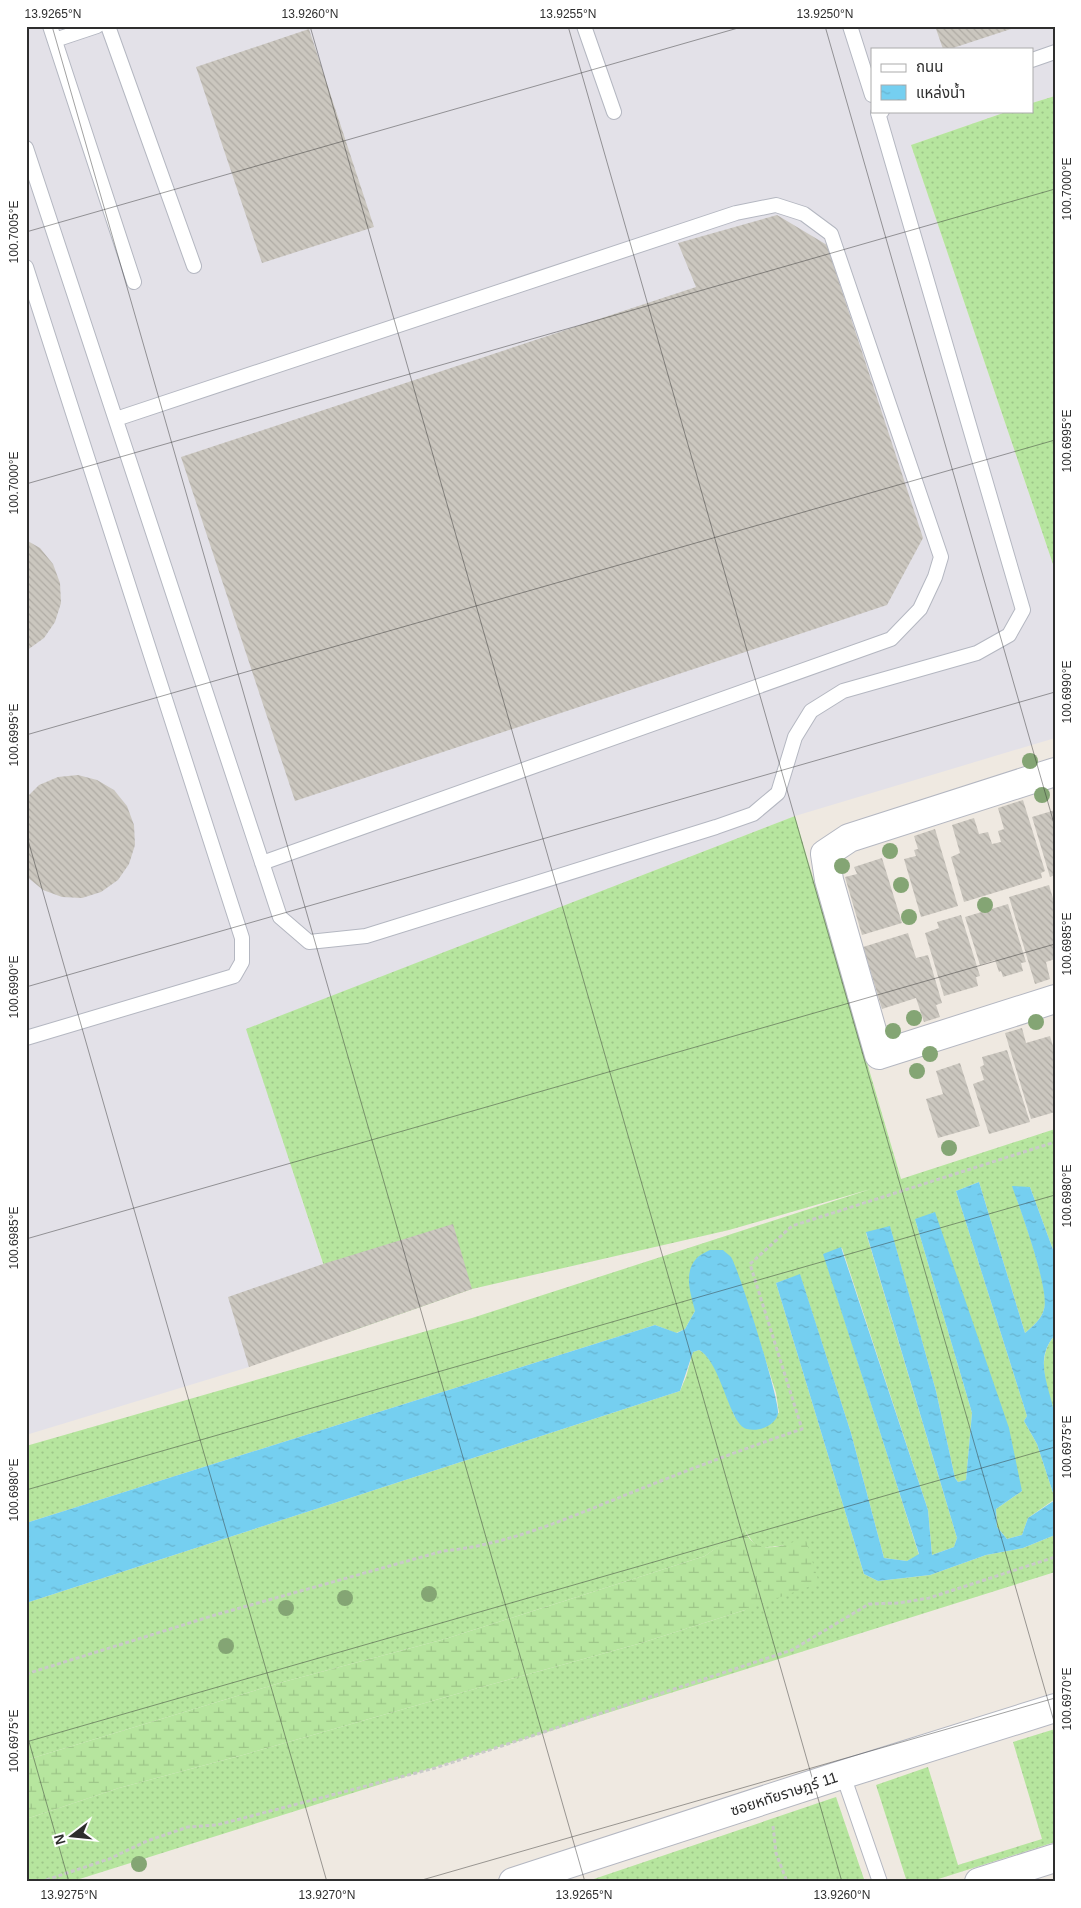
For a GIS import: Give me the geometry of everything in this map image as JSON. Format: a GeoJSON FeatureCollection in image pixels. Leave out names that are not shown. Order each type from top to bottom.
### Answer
{"type":"FeatureCollection","features":[{"type":"Feature","properties":{"kind":"street"},"geometry":{"type":"LineString","coordinates":[[1055,772],[849,838],[825,854],[829,880],[878,1055],[1055,999]]}},
{"type":"Feature","properties":{"kind":"street","name":"ซอยหทัยราษฎร์ 11"},"geometry":{"type":"LineString","coordinates":[[513,1882],[769,1798],[1055,1708]]}},
{"type":"Feature","properties":{"kind":"street"},"geometry":{"type":"LineString","coordinates":[[979,1882],[1055,1858]]}},
{"type":"Feature","properties":{"kind":"lane"},"geometry":{"type":"LineString","coordinates":[[50,26],[134,282]]}},
{"type":"Feature","properties":{"kind":"lane"},"geometry":{"type":"LineString","coordinates":[[55,40],[97,26]]}},
{"type":"Feature","properties":{"kind":"lane"},"geometry":{"type":"LineString","coordinates":[[108,26],[194,266]]}},
{"type":"Feature","properties":{"kind":"lane"},"geometry":{"type":"LineString","coordinates":[[584,26],[614,112]]}},
{"type":"Feature","properties":{"kind":"lane"},"geometry":{"type":"LineString","coordinates":[[850,26],[871,91]]}},
{"type":"Feature","properties":{"kind":"lane"},"geometry":{"type":"LineString","coordinates":[[1034,59],[1055,52]]}},
{"type":"Feature","properties":{"kind":"lane"},"geometry":{"type":"LineString","coordinates":[[26,148],[280,917],[309,942],[366,936],[716,828],[753,814],[778,794],[795,738],[811,711],[843,692],[977,653],[1009,635],[1023,610],[879,112]]}},
{"type":"Feature","properties":{"kind":"lane"},"geometry":{"type":"LineString","coordinates":[[116,419],[736,213],[776,205],[804,214],[831,234],[941,557],[935,577],[920,609],[891,639],[262,863]]}},
{"type":"Feature","properties":{"kind":"lane"},"geometry":{"type":"LineString","coordinates":[[26,267],[242,938],[242,962],[234,976],[26,1038]]}},
{"type":"Feature","properties":{"kind":"lane"},"geometry":{"type":"LineString","coordinates":[[843,1775],[880,1882]]}},
{"type":"Feature","properties":{"kind":"path"},"geometry":{"type":"LineString","coordinates":[[26,1674],[215,1614],[443,1551],[466,1549],[540,1530],[731,1452],[802,1429],[750,1264],[792,1226],[1055,1142]]}},
{"type":"Feature","properties":{"kind":"path"},"geometry":{"type":"LineString","coordinates":[[40,1882],[109,1859],[147,1841],[188,1827],[217,1825],[435,1768],[792,1650],[869,1604],[899,1603],[928,1598],[1055,1557]]}},
{"type":"Feature","properties":{"kind":"path"},"geometry":{"type":"LineString","coordinates":[[769,1798],[776,1853],[787,1882]]}},
{"type":"Feature","properties":{"kind":"shaded area"},"geometry":{"type":"Polygon","coordinates":[[[26,26],[1055,26],[1055,96],[1034,102],[1034,48],[871,48],[871,112],[1006,112],[911,145],[1055,570],[1055,738],[795,816],[247,1029],[323,1264],[249,1367],[26,1435],[26,26]]]}},
{"type":"Feature","properties":{"kind":"green space"},"geometry":{"type":"Polygon","coordinates":[[[1055,96],[1055,570],[911,145],[1006,112],[1034,112],[1034,102],[1055,96]]]}},
{"type":"Feature","properties":{"kind":"green space"},"geometry":{"type":"Polygon","coordinates":[[[795,816],[901,1179],[1055,1129],[1055,1255],[1030,1187],[1013,1187],[1039,1268],[1045,1299],[1041,1316],[1025,1333],[979,1182],[956,1191],[1027,1416],[1024,1421],[1037,1444],[1055,1499],[1028,1518],[1022,1535],[1007,1539],[997,1527],[996,1509],[1022,1491],[915,1219],[972,1413],[966,1480],[958,1482],[955,1478],[936,1391],[890,1227],[866,1233],[957,1538],[954,1547],[932,1555],[928,1510],[842,1248],[824,1255],[919,1555],[907,1561],[884,1558],[851,1433],[800,1275],[776,1283],[864,1574],[878,1581],[930,1575],[986,1555],[1023,1548],[1055,1535],[1055,1572],[70,1882],[26,1882],[26,1819],[119,1788],[638,1644],[745,1610],[788,1545],[761,1547],[753,1541],[744,1528],[705,1556],[445,1639],[283,1682],[26,1760],[26,1603],[680,1391],[693,1352],[699,1350],[706,1355],[717,1370],[735,1417],[779,1413],[776,1393],[741,1283],[695,1311],[685,1329],[676,1333],[655,1325],[26,1523],[26,1446],[472,1318],[871,1189],[729,1230],[472,1289],[346,1333],[246,1029],[795,816]]]}},
{"type":"Feature","properties":{"kind":"green space"},"geometry":{"type":"Polygon","coordinates":[[[1055,1335],[1055,1418],[1046,1386],[1044,1364],[1045,1354],[1055,1335]]]}},
{"type":"Feature","properties":{"kind":"green space"},"geometry":{"type":"Polygon","coordinates":[[[744,1527],[751,1540],[764,1547],[785,1545],[805,1537],[819,1583],[745,1610],[638,1644],[119,1788],[26,1819],[26,1760],[283,1682],[445,1639],[705,1556],[744,1527]]]}},
{"type":"Feature","properties":{"kind":"green space"},"geometry":{"type":"Polygon","coordinates":[[[1055,1729],[1055,1842],[929,1882],[907,1882],[876,1785],[928,1767],[958,1865],[1042,1839],[1013,1742],[1055,1729]]]}},
{"type":"Feature","properties":{"kind":"green space"},"geometry":{"type":"Polygon","coordinates":[[[836,1797],[865,1882],[585,1882],[836,1797]]]}},
{"type":"Feature","properties":{"kind":"water"},"geometry":{"type":"Polygon","coordinates":[[[979,1182],[1025,1333],[1041,1316],[1045,1299],[1039,1268],[1012,1186],[1030,1187],[1055,1255],[1055,1335],[1048,1345],[1044,1366],[1055,1421],[1055,1499],[1037,1444],[1024,1421],[1027,1416],[956,1191],[979,1182]]]}},
{"type":"Feature","properties":{"kind":"water"},"geometry":{"type":"Polygon","coordinates":[[[935,1212],[1009,1428],[1022,1491],[996,1509],[997,1527],[1007,1539],[1022,1535],[1028,1518],[1055,1500],[1055,1535],[1023,1548],[986,1555],[930,1575],[878,1581],[864,1574],[776,1283],[800,1274],[851,1433],[884,1558],[907,1561],[919,1554],[823,1254],[841,1247],[928,1510],[932,1555],[954,1547],[957,1538],[866,1232],[890,1226],[936,1391],[955,1478],[958,1482],[966,1480],[972,1413],[915,1219],[935,1212]]]}},
{"type":"Feature","properties":{"kind":"water"},"geometry":{"type":"Polygon","coordinates":[[[710,1250],[723,1250],[731,1257],[742,1285],[759,1336],[777,1405],[778,1414],[770,1425],[761,1429],[751,1430],[741,1425],[735,1417],[714,1367],[699,1350],[693,1352],[680,1391],[26,1603],[26,1523],[655,1325],[677,1333],[685,1329],[695,1311],[689,1284],[692,1265],[699,1256],[710,1250]]]}},
{"type":"Feature","properties":{"kind":"building"},"geometry":{"type":"Polygon","coordinates":[[[935,26],[1017,26],[953,48],[943,48],[935,26]]]}},
{"type":"Feature","properties":{"kind":"building"},"geometry":{"type":"Polygon","coordinates":[[[309,29],[374,227],[262,263],[196,67],[309,29]]]}},
{"type":"Feature","properties":{"kind":"building"},"geometry":{"type":"Polygon","coordinates":[[[777,215],[827,245],[923,538],[887,605],[295,801],[181,457],[696,287],[678,243],[777,215]]]}},
{"type":"Feature","properties":{"kind":"building"},"geometry":{"type":"Polygon","coordinates":[[[26,540],[40,548],[53,564],[60,583],[61,603],[55,622],[44,638],[26,651],[26,540]]]}},
{"type":"Feature","properties":{"kind":"building"},"geometry":{"type":"Polygon","coordinates":[[[78,775],[97,780],[114,790],[127,806],[134,825],[135,845],[129,864],[118,880],[101,892],[82,898],[62,897],[43,890],[26,876],[26,798],[39,785],[58,777],[78,775]]]}},
{"type":"Feature","properties":{"kind":"building"},"geometry":{"type":"Polygon","coordinates":[[[1023,800],[1045,871],[1041,873],[1042,878],[964,902],[951,857],[960,853],[952,825],[974,818],[979,834],[988,832],[992,844],[1001,842],[998,831],[1004,829],[998,808],[1023,800]]]}},
{"type":"Feature","properties":{"kind":"building"},"geometry":{"type":"Polygon","coordinates":[[[1055,810],[1055,875],[1050,877],[1032,817],[1055,810]]]}},
{"type":"Feature","properties":{"kind":"building"},"geometry":{"type":"Polygon","coordinates":[[[935,829],[958,906],[921,917],[904,859],[916,856],[914,850],[918,849],[914,836],[935,829]]]}},
{"type":"Feature","properties":{"kind":"building"},"geometry":{"type":"Polygon","coordinates":[[[882,858],[902,923],[862,935],[845,877],[857,874],[854,867],[882,858]]]}},
{"type":"Feature","properties":{"kind":"building"},"geometry":{"type":"Polygon","coordinates":[[[1049,885],[1055,905],[1055,959],[1046,962],[1050,979],[1035,984],[1009,897],[1049,885]]]}},
{"type":"Feature","properties":{"kind":"building"},"geometry":{"type":"Polygon","coordinates":[[[1008,904],[1026,962],[1021,963],[1023,971],[1003,977],[995,960],[980,965],[965,917],[1008,904]]]}},
{"type":"Feature","properties":{"kind":"building"},"geometry":{"type":"Polygon","coordinates":[[[961,915],[980,976],[976,977],[978,986],[944,996],[925,933],[939,928],[937,922],[961,915]]]}},
{"type":"Feature","properties":{"kind":"building"},"geometry":{"type":"Polygon","coordinates":[[[908,933],[916,958],[928,955],[942,1003],[936,1005],[940,1017],[924,1022],[916,998],[882,1009],[863,947],[908,933]]]}},
{"type":"Feature","properties":{"kind":"building"},"geometry":{"type":"Polygon","coordinates":[[[1022,1028],[1026,1043],[1050,1036],[1055,1053],[1055,1112],[1031,1119],[1005,1033],[1022,1028]]]}},
{"type":"Feature","properties":{"kind":"building"},"geometry":{"type":"Polygon","coordinates":[[[1007,1050],[1030,1122],[989,1134],[973,1084],[984,1080],[980,1067],[984,1065],[982,1057],[1007,1050]]]}},
{"type":"Feature","properties":{"kind":"building"},"geometry":{"type":"Polygon","coordinates":[[[960,1063],[980,1126],[938,1138],[926,1099],[943,1094],[936,1071],[960,1063]]]}},
{"type":"Feature","properties":{"kind":"building"},"geometry":{"type":"Polygon","coordinates":[[[453,1224],[472,1289],[249,1367],[228,1297],[323,1264],[453,1224]]]}}]}
